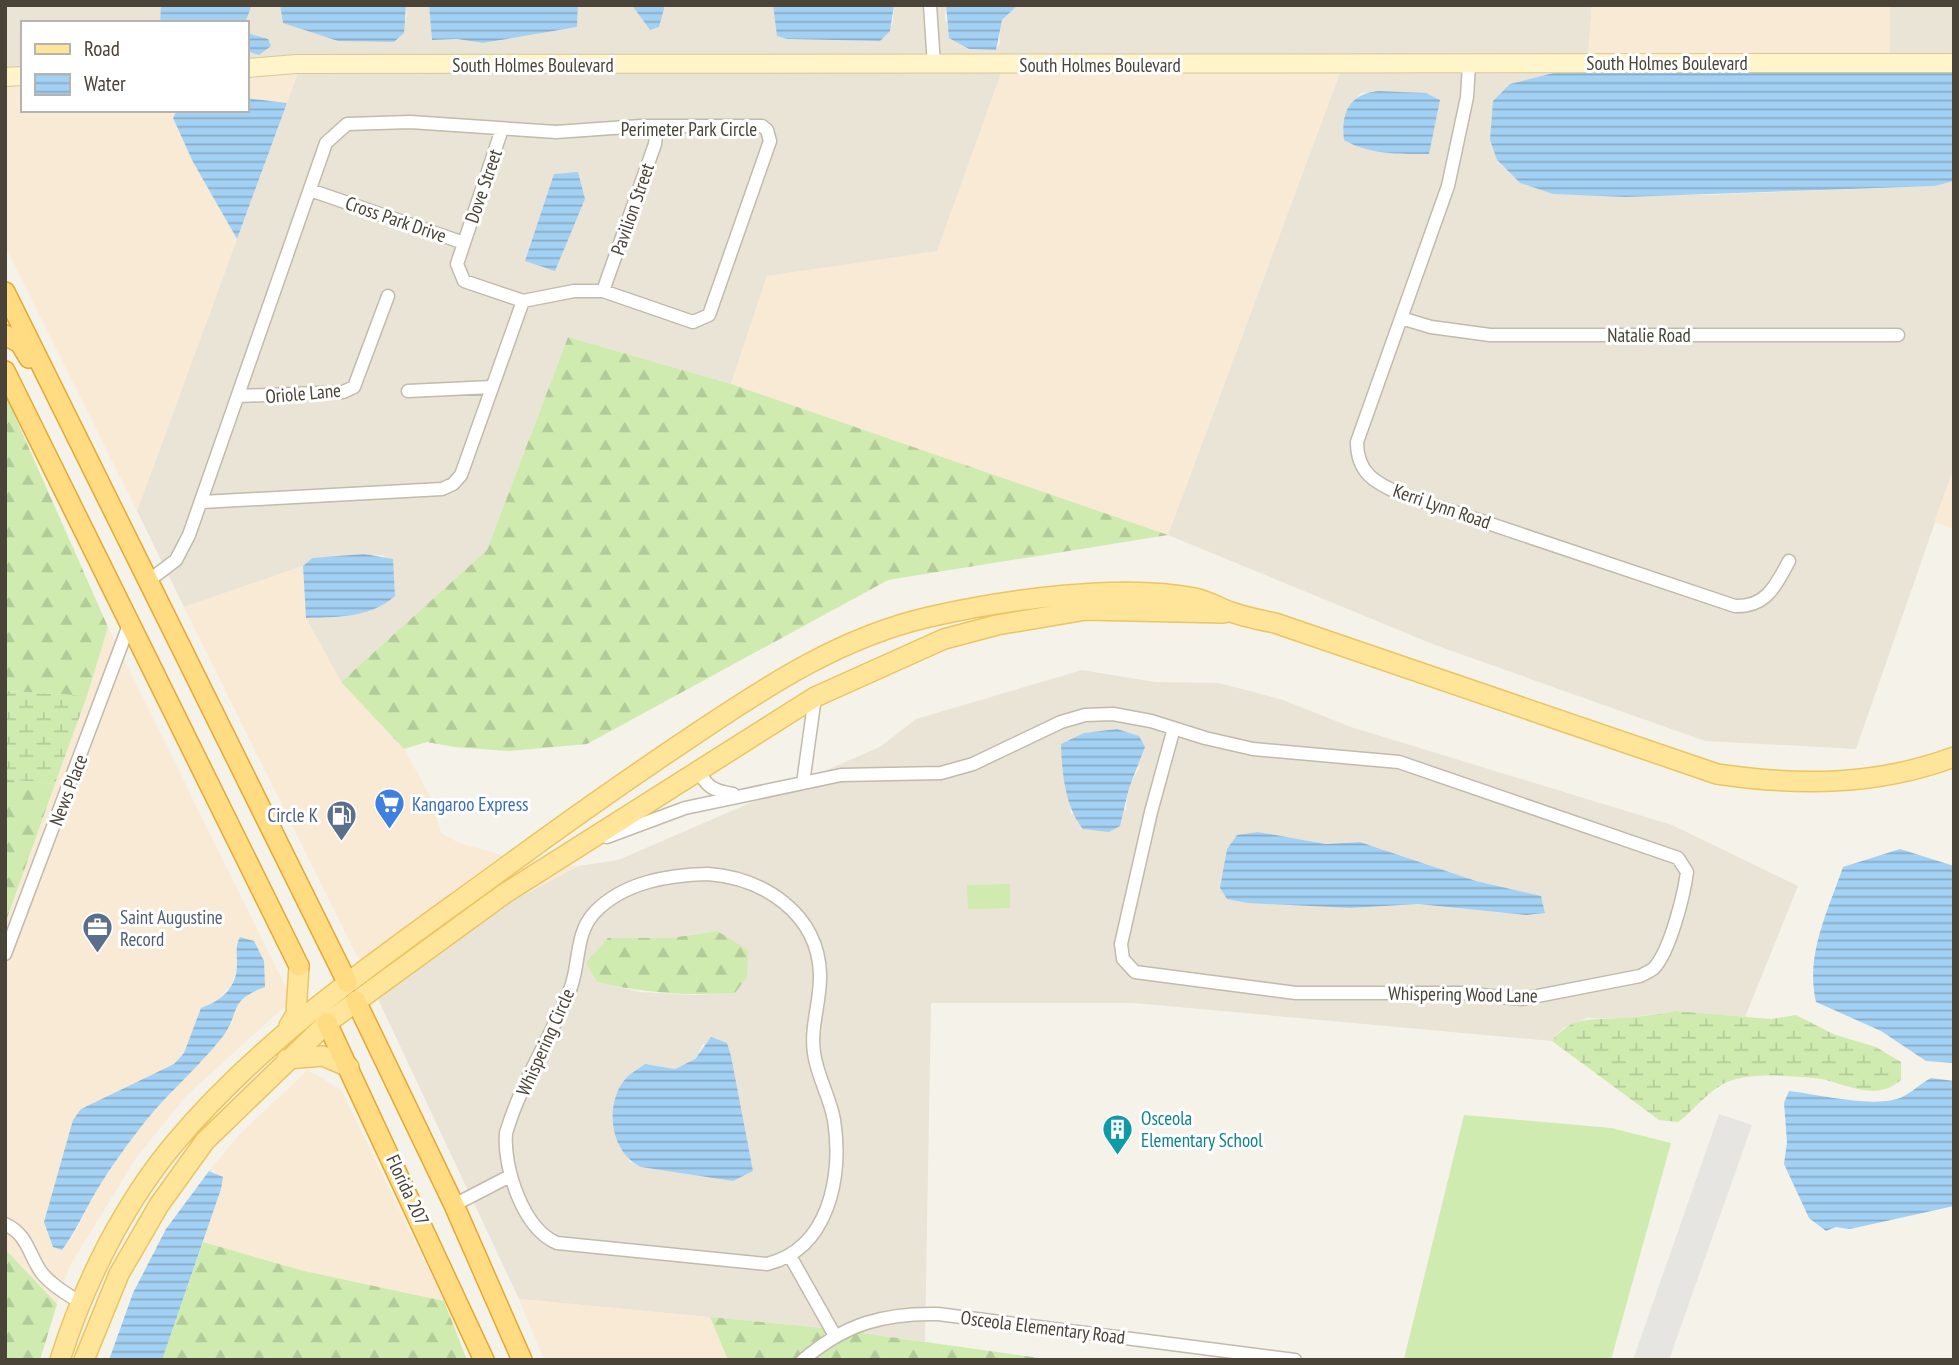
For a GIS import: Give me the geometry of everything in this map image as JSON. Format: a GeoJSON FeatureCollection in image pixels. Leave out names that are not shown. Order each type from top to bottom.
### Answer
{"type":"FeatureCollection","features":[{"type":"Feature","properties":{"kind":"highway"},"geometry":{"type":"LineString","coordinates":[[5,292],[11,319],[49,381],[347,982]]}},
{"type":"Feature","properties":{"kind":"highway"},"geometry":{"type":"LineString","coordinates":[[5,335],[20,343],[34,372],[49,381]]}},
{"type":"Feature","properties":{"kind":"highway"},"geometry":{"type":"LineString","coordinates":[[5,371],[299,966]]}},
{"type":"Feature","properties":{"kind":"highway"},"geometry":{"type":"LineString","coordinates":[[356,1001],[454,1205],[522,1360]]}},
{"type":"Feature","properties":{"kind":"highway","name":"Florida 207"},"geometry":{"type":"LineString","coordinates":[[327,1023],[484,1360]]}},
{"type":"Feature","properties":{"kind":"main road","name":"South Holmes Boulevard"},"geometry":{"type":"LineString","coordinates":[[248,68],[296,64],[1954,63]]}},
{"type":"Feature","properties":{"kind":"main road"},"geometry":{"type":"LineString","coordinates":[[60,1360],[81,1303],[121,1223],[171,1147],[232,1080],[287,1030],[347,982],[608,792],[783,675],[841,646],[928,617],[1083,592],[1197,598],[1717,774],[1765,781],[1827,783],[1872,780],[1954,757]]}},
{"type":"Feature","properties":{"kind":"main road"},"geometry":{"type":"LineString","coordinates":[[84,1360],[119,1274],[179,1173],[231,1112],[327,1023],[504,894],[815,697],[944,639],[998,625],[1086,610],[1232,612]]}},
{"type":"Feature","properties":{"kind":"main road"},"geometry":{"type":"LineString","coordinates":[[808,663],[818,676],[815,697]]}},
{"type":"Feature","properties":{"kind":"main road"},"geometry":{"type":"LineString","coordinates":[[299,966],[327,1023]]}},
{"type":"Feature","properties":{"kind":"main road"},"geometry":{"type":"LineString","coordinates":[[287,1030],[296,1014],[299,966]]}},
{"type":"Feature","properties":{"kind":"main road"},"geometry":{"type":"LineString","coordinates":[[347,982],[356,1001]]}},
{"type":"Feature","properties":{"kind":"main road"},"geometry":{"type":"LineString","coordinates":[[287,1059],[323,1056],[349,1067]]}},
{"type":"Feature","properties":{"kind":"main road"},"geometry":{"type":"LineString","coordinates":[[75,1360],[89,1315],[81,1303]]}},
{"type":"Feature","properties":{"kind":"street"},"geometry":{"type":"LineString","coordinates":[[930,5],[934,65]]}},
{"type":"Feature","properties":{"kind":"street","name":"Kerri Lynn Road"},"geometry":{"type":"LineString","coordinates":[[1469,64],[1467,97],[1448,186],[1357,442],[1359,464],[1371,478],[1401,494],[1735,606],[1756,604],[1768,596],[1789,561]]}},
{"type":"Feature","properties":{"kind":"street","name":"Perimeter Park Circle"},"geometry":{"type":"LineString","coordinates":[[148,582],[162,573],[181,552],[202,502],[326,143],[347,124],[410,122],[556,132],[657,126],[761,126],[767,130],[770,141],[709,315],[703,320],[693,322],[603,290],[574,291],[523,301]]}},
{"type":"Feature","properties":{"kind":"street","name":"Pavilion Street"},"geometry":{"type":"LineString","coordinates":[[603,290],[655,144],[657,126]]}},
{"type":"Feature","properties":{"kind":"street","name":"Dove Street"},"geometry":{"type":"LineString","coordinates":[[464,243],[502,129]]}},
{"type":"Feature","properties":{"kind":"street","name":"Cross Park Drive"},"geometry":{"type":"LineString","coordinates":[[310,190],[464,243],[457,264],[464,281],[523,301]]}},
{"type":"Feature","properties":{"kind":"street","name":"Oriole Lane"},"geometry":{"type":"LineString","coordinates":[[239,396],[343,392],[354,387],[388,296]]}},
{"type":"Feature","properties":{"kind":"street"},"geometry":{"type":"LineString","coordinates":[[202,502],[442,489],[453,484],[461,475],[523,301]]}},
{"type":"Feature","properties":{"kind":"street","name":"Natalie Road"},"geometry":{"type":"LineString","coordinates":[[1401,318],[1432,327],[1490,335],[1898,335]]}},
{"type":"Feature","properties":{"kind":"street"},"geometry":{"type":"LineString","coordinates":[[408,391],[492,387]]}},
{"type":"Feature","properties":{"kind":"street","name":"News Place"},"geometry":{"type":"LineString","coordinates":[[5,954],[129,625]]}},
{"type":"Feature","properties":{"kind":"street"},"geometry":{"type":"LineString","coordinates":[[803,783],[815,697]]}},
{"type":"Feature","properties":{"kind":"street","name":"Whispering Wood Lane"},"geometry":{"type":"LineString","coordinates":[[568,853],[685,808],[841,775],[941,773],[973,764],[1061,722],[1085,715],[1113,714],[1174,728],[1262,750],[1399,762],[1678,858],[1687,872],[1684,893],[1665,946],[1655,967],[1640,976],[1522,999],[1461,993],[1296,993],[1135,972],[1123,959],[1121,944],[1151,812],[1174,728]]}},
{"type":"Feature","properties":{"kind":"street"},"geometry":{"type":"LineString","coordinates":[[699,768],[702,779],[716,792],[744,795]]}},
{"type":"Feature","properties":{"kind":"street","name":"Whispering Circle"},"geometry":{"type":"LineString","coordinates":[[708,874],[744,880],[774,895],[799,917],[815,943],[819,960],[819,992],[813,1038],[818,1072],[833,1118],[836,1161],[834,1183],[822,1219],[806,1245],[790,1256],[767,1264],[752,1264],[557,1243],[547,1239],[532,1223],[510,1176],[505,1147],[510,1121],[571,986],[581,935],[592,915],[628,890],[658,879],[708,874]]}},
{"type":"Feature","properties":{"kind":"street"},"geometry":{"type":"LineString","coordinates":[[454,1205],[510,1176]]}},
{"type":"Feature","properties":{"kind":"street"},"geometry":{"type":"LineString","coordinates":[[5,1224],[22,1236],[41,1271],[53,1284],[81,1303]]}},
{"type":"Feature","properties":{"kind":"street"},"geometry":{"type":"LineString","coordinates":[[790,1256],[834,1334]]}},
{"type":"Feature","properties":{"kind":"street","name":"Osceola Elementary Road"},"geometry":{"type":"LineString","coordinates":[[803,1360],[834,1334],[893,1316],[938,1314],[1295,1360]]}},
{"type":"Feature","properties":{"kind":"shaded area"},"geometry":{"type":"Polygon","coordinates":[[[5,5],[161,5],[160,21],[21,21],[21,67],[5,67],[5,5]]]}},
{"type":"Feature","properties":{"kind":"shaded area"},"geometry":{"type":"Polygon","coordinates":[[[252,5],[280,5],[283,23],[394,42],[407,16],[406,5],[429,5],[432,40],[457,39],[483,43],[577,27],[578,5],[666,8],[665,5],[773,5],[778,36],[787,39],[880,41],[893,23],[894,5],[946,5],[945,20],[968,49],[996,50],[1000,43],[999,30],[1002,20],[1018,5],[1592,5],[1588,58],[248,62],[248,51],[259,54],[257,36],[248,34],[248,21],[246,21],[252,5]]]}},
{"type":"Feature","properties":{"kind":"shaded area"},"geometry":{"type":"Polygon","coordinates":[[[1592,5],[1890,5],[1890,57],[1588,58],[1592,5]]]}},
{"type":"Feature","properties":{"kind":"shaded area"},"geometry":{"type":"Polygon","coordinates":[[[1890,5],[1954,5],[1954,57],[1890,57],[1890,5]]]}},
{"type":"Feature","properties":{"kind":"shaded area"},"geometry":{"type":"Polygon","coordinates":[[[1569,69],[1497,161],[1520,183],[1553,194],[1703,195],[1935,186],[1954,181],[1954,468],[1856,749],[1705,741],[1435,645],[1168,535],[1341,70],[1569,69]],[[1378,91],[1361,93],[1352,102],[1426,93],[1378,91]]]}},
{"type":"Feature","properties":{"kind":"shaded area"},"geometry":{"type":"Polygon","coordinates":[[[299,70],[1002,71],[937,252],[767,276],[731,384],[568,337],[487,550],[341,682],[306,618],[344,617],[385,555],[312,558],[303,566],[184,607],[137,511],[299,70]]]}},
{"type":"Feature","properties":{"kind":"shaded area"},"geometry":{"type":"Polygon","coordinates":[[[299,70],[287,103],[248,98],[248,74],[299,70]]]}},
{"type":"Feature","properties":{"kind":"shaded area"},"geometry":{"type":"Polygon","coordinates":[[[1341,70],[1168,535],[731,384],[767,276],[937,251],[1002,71],[1341,70]]]}},
{"type":"Feature","properties":{"kind":"shaded area"},"geometry":{"type":"Polygon","coordinates":[[[5,82],[21,82],[21,112],[176,112],[173,118],[193,162],[237,239],[137,511],[5,246],[5,82]]]}},
{"type":"Feature","properties":{"kind":"shaded area"},"geometry":{"type":"Polygon","coordinates":[[[1954,468],[1954,529],[1934,522],[1954,468]]]}},
{"type":"Feature","properties":{"kind":"shaded area"},"geometry":{"type":"Polygon","coordinates":[[[303,566],[306,618],[341,682],[404,749],[432,800],[441,833],[459,843],[513,858],[578,866],[368,978],[184,607],[303,566]]]}},
{"type":"Feature","properties":{"kind":"shaded area"},"geometry":{"type":"Polygon","coordinates":[[[108,627],[292,1000],[186,1096],[136,1158],[69,1267],[57,1304],[5,1249],[5,924],[87,696],[108,627]],[[236,946],[237,967],[232,984],[215,1003],[201,1008],[184,1053],[174,1064],[81,1109],[62,1250],[74,1234],[99,1186],[139,1129],[233,1022],[234,1007],[242,996],[236,946]]]}},
{"type":"Feature","properties":{"kind":"shaded area"},"geometry":{"type":"Polygon","coordinates":[[[1082,670],[1155,682],[1219,683],[1283,700],[1351,727],[1672,825],[1798,886],[1745,1017],[1676,1011],[1619,1019],[1587,1018],[1563,1028],[1552,1041],[1133,1003],[931,1003],[925,1342],[833,1329],[519,1299],[368,978],[578,866],[618,860],[880,747],[916,719],[1082,670]],[[1140,766],[1069,797],[1071,814],[1126,810],[1128,788],[1140,766]],[[1258,832],[1351,908],[1418,904],[1527,915],[1545,913],[1541,896],[1476,881],[1360,842],[1326,844],[1258,832]],[[717,931],[671,938],[587,963],[597,982],[640,992],[695,995],[735,993],[717,931]],[[726,1043],[703,1044],[695,1059],[675,1069],[645,1064],[626,1078],[615,1103],[629,1161],[641,1167],[701,1175],[753,1171],[726,1043]]]}},
{"type":"Feature","properties":{"kind":"shaded area"},"geometry":{"type":"Polygon","coordinates":[[[308,1070],[341,1090],[444,1301],[304,1271],[203,1242],[221,1189],[215,1171],[209,1171],[241,1133],[308,1070]]]}},
{"type":"Feature","properties":{"kind":"shaded area"},"geometry":{"type":"Polygon","coordinates":[[[1719,1114],[1752,1125],[1669,1360],[1633,1360],[1719,1114]]]}},
{"type":"Feature","properties":{"kind":"shaded area"},"geometry":{"type":"Polygon","coordinates":[[[519,1299],[710,1317],[728,1360],[544,1360],[519,1299]]]}},
{"type":"Feature","properties":{"kind":"green space"},"geometry":{"type":"Polygon","coordinates":[[[568,337],[731,384],[1168,535],[888,580],[587,744],[509,751],[427,742],[404,749],[341,682],[487,550],[568,337]]]}},
{"type":"Feature","properties":{"kind":"green space"},"geometry":{"type":"Polygon","coordinates":[[[5,394],[108,627],[87,696],[5,691],[5,394]]]}},
{"type":"Feature","properties":{"kind":"green space"},"geometry":{"type":"Polygon","coordinates":[[[5,691],[87,696],[55,784],[5,779],[5,691]]]}},
{"type":"Feature","properties":{"kind":"green space"},"geometry":{"type":"Polygon","coordinates":[[[5,779],[55,784],[5,924],[5,779]]]}},
{"type":"Feature","properties":{"kind":"green space"},"geometry":{"type":"Polygon","coordinates":[[[1010,884],[1010,908],[968,909],[967,885],[1010,884]]]}},
{"type":"Feature","properties":{"kind":"green space"},"geometry":{"type":"Polygon","coordinates":[[[717,931],[748,950],[747,977],[735,993],[666,993],[614,986],[597,982],[586,963],[608,938],[671,938],[717,931]]]}},
{"type":"Feature","properties":{"kind":"green space"},"geometry":{"type":"Polygon","coordinates":[[[1676,1011],[1771,1019],[1796,1015],[1833,1034],[1876,1047],[1901,1062],[1901,1080],[1890,1087],[1869,1091],[1814,1078],[1752,1076],[1718,1087],[1678,1122],[1659,1120],[1552,1041],[1568,1026],[1583,1020],[1676,1011]]]}},
{"type":"Feature","properties":{"kind":"green space"},"geometry":{"type":"Polygon","coordinates":[[[1464,1115],[1611,1128],[1671,1143],[1611,1360],[1404,1359],[1464,1115]]]}},
{"type":"Feature","properties":{"kind":"green space"},"geometry":{"type":"Polygon","coordinates":[[[203,1242],[304,1271],[444,1301],[467,1360],[162,1360],[203,1242]]]}},
{"type":"Feature","properties":{"kind":"green space"},"geometry":{"type":"Polygon","coordinates":[[[5,1249],[57,1304],[40,1360],[5,1360],[5,1249]]]}},
{"type":"Feature","properties":{"kind":"green space"},"geometry":{"type":"Polygon","coordinates":[[[710,1317],[833,1329],[1054,1360],[728,1360],[710,1317]]]}},
{"type":"Feature","properties":{"kind":"water"},"geometry":{"type":"Polygon","coordinates":[[[161,5],[252,5],[246,21],[160,21],[161,5]]]}},
{"type":"Feature","properties":{"kind":"water"},"geometry":{"type":"Polygon","coordinates":[[[280,5],[406,5],[404,33],[394,42],[338,41],[283,23],[280,5]]]}},
{"type":"Feature","properties":{"kind":"water"},"geometry":{"type":"Polygon","coordinates":[[[429,5],[578,5],[577,27],[483,43],[457,39],[432,40],[429,5]]]}},
{"type":"Feature","properties":{"kind":"water"},"geometry":{"type":"Polygon","coordinates":[[[632,5],[665,5],[659,27],[650,30],[632,5]]]}},
{"type":"Feature","properties":{"kind":"water"},"geometry":{"type":"Polygon","coordinates":[[[773,5],[894,5],[890,31],[880,41],[787,39],[777,36],[773,5]]]}},
{"type":"Feature","properties":{"kind":"water"},"geometry":{"type":"Polygon","coordinates":[[[946,5],[1018,5],[1002,20],[996,50],[969,49],[949,38],[946,5]]]}},
{"type":"Feature","properties":{"kind":"water"},"geometry":{"type":"Polygon","coordinates":[[[248,33],[268,39],[271,46],[259,55],[248,51],[248,33]]]}},
{"type":"Feature","properties":{"kind":"water"},"geometry":{"type":"Polygon","coordinates":[[[1954,68],[1954,181],[1935,186],[1625,197],[1553,194],[1520,183],[1497,160],[1490,140],[1493,101],[1510,84],[1569,69],[1954,68]]]}},
{"type":"Feature","properties":{"kind":"water"},"geometry":{"type":"Polygon","coordinates":[[[1378,91],[1426,93],[1440,100],[1429,154],[1375,151],[1344,140],[1344,121],[1349,106],[1360,96],[1378,91]]]}},
{"type":"Feature","properties":{"kind":"water"},"geometry":{"type":"Polygon","coordinates":[[[248,98],[287,103],[237,239],[193,162],[173,118],[176,112],[248,112],[248,98]]]}},
{"type":"Feature","properties":{"kind":"water"},"geometry":{"type":"Polygon","coordinates":[[[578,172],[585,199],[555,271],[525,261],[554,174],[578,172]]]}},
{"type":"Feature","properties":{"kind":"water"},"geometry":{"type":"Polygon","coordinates":[[[364,554],[393,559],[395,596],[375,609],[364,612],[306,618],[303,566],[312,558],[364,554]]]}},
{"type":"Feature","properties":{"kind":"water"},"geometry":{"type":"Polygon","coordinates":[[[1117,729],[1139,736],[1145,747],[1129,788],[1120,826],[1109,832],[1083,829],[1068,800],[1061,744],[1084,733],[1117,729]]]}},
{"type":"Feature","properties":{"kind":"water"},"geometry":{"type":"Polygon","coordinates":[[[1258,832],[1326,844],[1360,842],[1476,881],[1541,896],[1545,913],[1527,915],[1418,904],[1351,908],[1247,903],[1227,899],[1220,888],[1227,849],[1237,835],[1258,832]]]}},
{"type":"Feature","properties":{"kind":"water"},"geometry":{"type":"Polygon","coordinates":[[[1900,849],[1954,866],[1954,1063],[1926,1061],[1881,1031],[1816,1002],[1813,967],[1816,950],[1843,867],[1900,849]]]}},
{"type":"Feature","properties":{"kind":"water"},"geometry":{"type":"Polygon","coordinates":[[[240,937],[254,941],[264,961],[265,987],[239,1003],[220,1040],[156,1108],[122,1151],[62,1250],[53,1247],[44,1222],[73,1120],[81,1109],[174,1064],[184,1053],[201,1008],[215,1002],[231,987],[236,972],[240,937]]]}},
{"type":"Feature","properties":{"kind":"water"},"geometry":{"type":"Polygon","coordinates":[[[711,1037],[727,1043],[753,1171],[733,1181],[641,1167],[622,1151],[613,1126],[619,1088],[627,1077],[645,1064],[675,1069],[695,1059],[711,1037]]]}},
{"type":"Feature","properties":{"kind":"water"},"geometry":{"type":"Polygon","coordinates":[[[1931,1078],[1954,1081],[1954,1206],[1850,1229],[1836,1227],[1826,1231],[1809,1218],[1784,1164],[1787,1142],[1784,1103],[1789,1091],[1879,1102],[1904,1096],[1931,1078]]]}},
{"type":"Feature","properties":{"kind":"water"},"geometry":{"type":"Polygon","coordinates":[[[209,1171],[223,1177],[221,1189],[162,1360],[109,1360],[133,1293],[166,1229],[209,1171]]]}},
{"type":"Feature","properties":{"kind":"place","name":"Kangaroo Express"},"geometry":{"type":"Point","coordinates":[389,831]}},
{"type":"Feature","properties":{"kind":"place","name":"Circle K"},"geometry":{"type":"Point","coordinates":[341,842]}},
{"type":"Feature","properties":{"kind":"place","name":"Saint Augustine Record"},"geometry":{"type":"Point","coordinates":[97,955]}},
{"type":"Feature","properties":{"kind":"place","name":"Osceola Elementary School"},"geometry":{"type":"Point","coordinates":[1118,1156]}}]}
